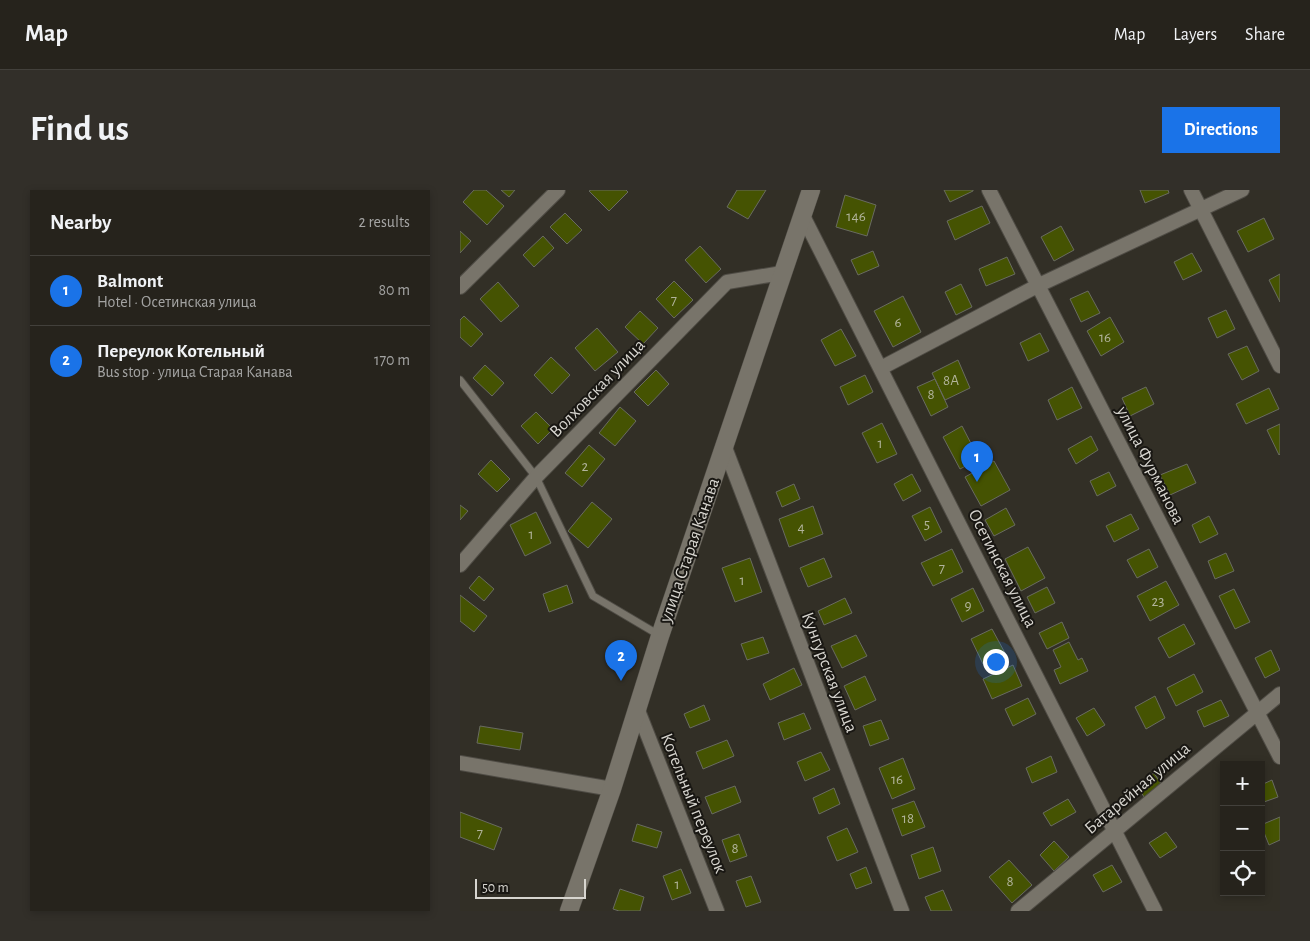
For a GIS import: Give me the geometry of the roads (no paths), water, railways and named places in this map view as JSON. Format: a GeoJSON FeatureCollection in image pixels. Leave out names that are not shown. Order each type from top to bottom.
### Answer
{"type":"FeatureCollection","features":[{"type":"Feature","properties":{"kind":"street"},"geometry":{"type":"LineString","coordinates":[[460,287],[558,190]]}},
{"type":"Feature","properties":{"kind":"street","name":"улица Старая Канава"},"geometry":{"type":"LineString","coordinates":[[569,911],[612,790],[660,636],[782,273],[812,190]]}},
{"type":"Feature","properties":{"kind":"street","name":"улица Фурманова"},"geometry":{"type":"LineString","coordinates":[[989,190],[1280,757]]}},
{"type":"Feature","properties":{"kind":"street"},"geometry":{"type":"LineString","coordinates":[[1191,190],[1280,366]]}},
{"type":"Feature","properties":{"kind":"street"},"geometry":{"type":"LineString","coordinates":[[881,368],[1039,286],[1242,190]]}},
{"type":"Feature","properties":{"kind":"street","name":"Осетинская улица"},"geometry":{"type":"LineString","coordinates":[[803,216],[1155,911]]}},
{"type":"Feature","properties":{"kind":"street","name":"Волховская улица"},"geometry":{"type":"LineString","coordinates":[[460,565],[536,477],[727,282],[782,273]]}},
{"type":"Feature","properties":{"kind":"street","name":"Кунгурская улица"},"geometry":{"type":"LineString","coordinates":[[724,446],[902,911]]}},
{"type":"Feature","properties":{"kind":"street","name":"Батарейная улица"},"geometry":{"type":"LineString","coordinates":[[1018,911],[1280,694]]}},
{"type":"Feature","properties":{"kind":"street","name":"Котельный переулок"},"geometry":{"type":"LineString","coordinates":[[636,708],[717,911]]}},
{"type":"Feature","properties":{"kind":"street"},"geometry":{"type":"LineString","coordinates":[[460,763],[612,790]]}},
{"type":"Feature","properties":{"kind":"lane"},"geometry":{"type":"LineString","coordinates":[[460,380],[536,477],[593,596],[660,636]]}},
{"type":"Feature","properties":{"kind":"place","name":"Balmont"},"geometry":{"type":"Point","coordinates":[977,482]}},
{"type":"Feature","properties":{"kind":"place","name":"Переулок Котельный"},"geometry":{"type":"Point","coordinates":[621,681]}}]}
